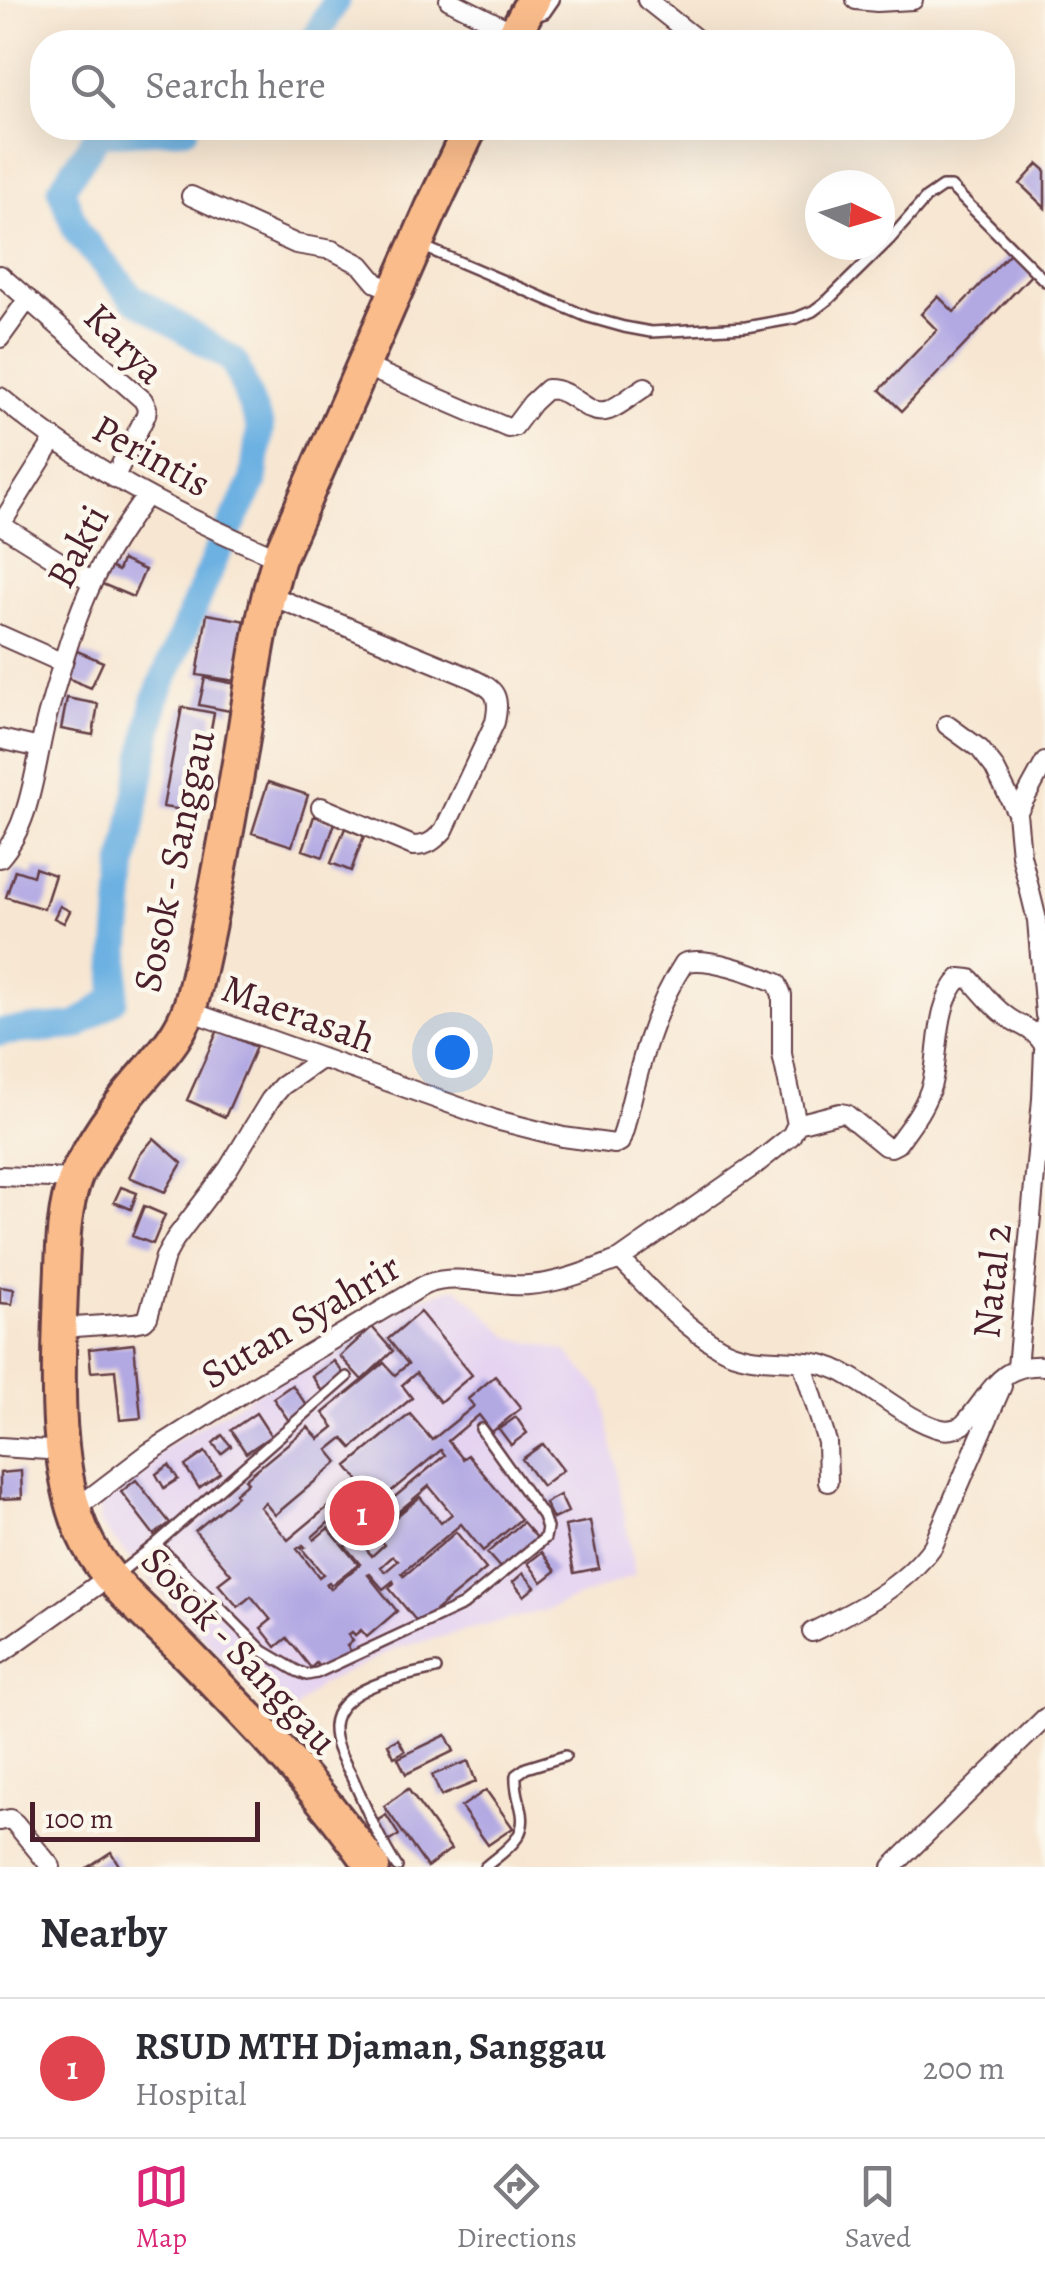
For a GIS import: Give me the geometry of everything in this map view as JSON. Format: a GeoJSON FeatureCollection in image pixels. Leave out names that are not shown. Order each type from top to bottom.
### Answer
{"type":"FeatureCollection","features":[{"type":"Feature","properties":{"kind":"highway","name":"Sosok - Sanggau"},"geometry":{"type":"LineString","coordinates":[[373,1867],[326,1803],[270,1739],[111,1577],[88,1544],[74,1510],[63,1451],[62,1250],[75,1178],[104,1127],[166,1050],[189,1011],[228,821],[267,594],[278,558],[464,140]]}},
{"type":"Feature","properties":{"kind":"street"},"geometry":{"type":"LineString","coordinates":[[449,0],[528,18]]}},
{"type":"Feature","properties":{"kind":"street"},"geometry":{"type":"LineString","coordinates":[[647,0],[685,30]]}},
{"type":"Feature","properties":{"kind":"street"},"geometry":{"type":"LineString","coordinates":[[856,0],[913,0]]}},
{"type":"Feature","properties":{"kind":"street"},"geometry":{"type":"LineString","coordinates":[[191,196],[296,244],[332,250],[361,264],[376,282],[396,291]]}},
{"type":"Feature","properties":{"kind":"street","name":"Karya"},"geometry":{"type":"LineString","coordinates":[[0,275],[148,408],[114,478]]}},
{"type":"Feature","properties":{"kind":"street"},"geometry":{"type":"LineString","coordinates":[[0,338],[28,299]]}},
{"type":"Feature","properties":{"kind":"street"},"geometry":{"type":"LineString","coordinates":[[364,366],[508,428],[514,427],[547,390],[568,392],[597,412],[618,405],[645,387]]}},
{"type":"Feature","properties":{"kind":"street","name":"Perintis"},"geometry":{"type":"LineString","coordinates":[[0,397],[54,440],[114,478],[200,524],[278,558]]}},
{"type":"Feature","properties":{"kind":"street"},"geometry":{"type":"LineString","coordinates":[[54,440],[1,526],[92,582]]}},
{"type":"Feature","properties":{"kind":"street","name":"Bakti"},"geometry":{"type":"LineString","coordinates":[[0,858],[18,833],[63,662],[92,582],[146,496]]}},
{"type":"Feature","properties":{"kind":"street"},"geometry":{"type":"LineString","coordinates":[[267,594],[469,678],[496,694],[495,722],[444,830],[434,841],[413,846],[321,807]]}},
{"type":"Feature","properties":{"kind":"street"},"geometry":{"type":"LineString","coordinates":[[0,636],[63,662]]}},
{"type":"Feature","properties":{"kind":"street"},"geometry":{"type":"LineString","coordinates":[[947,725],[980,750],[994,768],[1016,813],[1021,855],[1041,921],[1045,1015]]}},
{"type":"Feature","properties":{"kind":"street"},"geometry":{"type":"LineString","coordinates":[[0,739],[40,748]]}},
{"type":"Feature","properties":{"kind":"street"},"geometry":{"type":"LineString","coordinates":[[1016,813],[1045,762]]}},
{"type":"Feature","properties":{"kind":"street","name":"Maerasah"},"geometry":{"type":"LineString","coordinates":[[189,1011],[496,1120],[615,1144],[620,1142],[662,1003],[684,963],[696,960],[777,983],[782,995],[782,1054],[796,1124]]}},
{"type":"Feature","properties":{"kind":"street"},"geometry":{"type":"LineString","coordinates":[[1044,1044],[1029,1027],[1014,1022],[992,1004],[970,978],[960,978],[945,1007],[925,1102],[897,1144],[885,1146],[846,1114],[796,1124],[790,1136],[755,1165],[620,1259],[662,1302],[717,1346],[748,1358],[802,1362],[838,1370],[943,1430],[963,1425],[1013,1369],[1028,1364],[1045,1366]]}},
{"type":"Feature","properties":{"kind":"street","name":"Natal 2"},"geometry":{"type":"LineString","coordinates":[[812,1632],[903,1580],[919,1566],[933,1546],[1013,1369],[1040,1181],[1045,1024]]}},
{"type":"Feature","properties":{"kind":"street"},"geometry":{"type":"LineString","coordinates":[[60,1328],[133,1323],[148,1317],[175,1238],[228,1169],[270,1100],[282,1086],[322,1058]]}},
{"type":"Feature","properties":{"kind":"street"},"geometry":{"type":"LineString","coordinates":[[0,1176],[75,1178]]}},
{"type":"Feature","properties":{"kind":"street","name":"Sutan Syahrir"},"geometry":{"type":"LineString","coordinates":[[74,1510],[150,1452],[426,1284],[456,1280],[513,1286],[544,1284],[620,1259]]}},
{"type":"Feature","properties":{"kind":"street"},"geometry":{"type":"LineString","coordinates":[[802,1362],[827,1442],[828,1482]]}},
{"type":"Feature","properties":{"kind":"street"},"geometry":{"type":"LineString","coordinates":[[0,1447],[63,1451]]}},
{"type":"Feature","properties":{"kind":"street"},"geometry":{"type":"LineString","coordinates":[[0,1654],[111,1577]]}},
{"type":"Feature","properties":{"kind":"street"},"geometry":{"type":"LineString","coordinates":[[892,1867],[1045,1718]]}},
{"type":"Feature","properties":{"kind":"street"},"geometry":{"type":"LineString","coordinates":[[0,1821],[10,1819],[15,1823],[51,1867]]}},
{"type":"Feature","properties":{"kind":"lane"},"geometry":{"type":"LineString","coordinates":[[416,244],[588,317],[624,327],[651,332],[746,326],[796,318],[813,311],[866,263],[926,198],[942,187],[951,187],[1045,281]]}},
{"type":"Feature","properties":{"kind":"lane"},"geometry":{"type":"LineString","coordinates":[[111,1577],[156,1544],[348,1378]]}},
{"type":"Feature","properties":{"kind":"lane"},"geometry":{"type":"LineString","coordinates":[[156,1544],[263,1651],[297,1672],[317,1673],[462,1605],[545,1538],[547,1528],[542,1516],[481,1428]]}},
{"type":"Feature","properties":{"kind":"lane"},"geometry":{"type":"LineString","coordinates":[[397,1867],[378,1838],[338,1749],[334,1720],[342,1705],[356,1695],[389,1679],[436,1669]]}},
{"type":"Feature","properties":{"kind":"lane"},"geometry":{"type":"LineString","coordinates":[[485,1867],[524,1828],[516,1775],[565,1756]]}},
{"type":"Feature","properties":{"kind":"shaded area"},"geometry":{"type":"Polygon","coordinates":[[[457,1287],[510,1337],[566,1351],[603,1393],[635,1575],[546,1610],[398,1648],[319,1685],[282,1723],[99,1524],[100,1501],[167,1446],[411,1301],[457,1287]]]}},
{"type":"Feature","properties":{"kind":"building"},"geometry":{"type":"Polygon","coordinates":[[[1038,164],[1045,170],[1045,208],[1020,184],[1038,164]]]}},
{"type":"Feature","properties":{"kind":"building"},"geometry":{"type":"Polygon","coordinates":[[[1010,253],[1032,274],[902,411],[880,390],[937,330],[921,314],[938,296],[954,312],[1010,253]]]}},
{"type":"Feature","properties":{"kind":"building"},"geometry":{"type":"Polygon","coordinates":[[[122,560],[145,570],[133,597],[100,583],[108,566],[118,571],[122,560]]]}},
{"type":"Feature","properties":{"kind":"building"},"geometry":{"type":"Polygon","coordinates":[[[207,614],[246,621],[236,681],[197,675],[207,614]]]}},
{"type":"Feature","properties":{"kind":"building"},"geometry":{"type":"Polygon","coordinates":[[[77,651],[103,662],[91,688],[65,677],[77,651]]]}},
{"type":"Feature","properties":{"kind":"building"},"geometry":{"type":"Polygon","coordinates":[[[205,678],[236,684],[230,711],[199,705],[205,678]]]}},
{"type":"Feature","properties":{"kind":"building"},"geometry":{"type":"Polygon","coordinates":[[[67,698],[98,704],[93,735],[61,729],[67,698]]]}},
{"type":"Feature","properties":{"kind":"building"},"geometry":{"type":"Polygon","coordinates":[[[182,707],[214,713],[196,812],[163,807],[182,707]]]}},
{"type":"Feature","properties":{"kind":"building"},"geometry":{"type":"Polygon","coordinates":[[[268,782],[308,795],[292,846],[252,833],[268,782]]]}},
{"type":"Feature","properties":{"kind":"building"},"geometry":{"type":"Polygon","coordinates":[[[314,816],[335,823],[323,857],[303,850],[314,816]]]}},
{"type":"Feature","properties":{"kind":"building"},"geometry":{"type":"Polygon","coordinates":[[[345,828],[364,836],[351,871],[331,863],[345,828]]]}},
{"type":"Feature","properties":{"kind":"building"},"geometry":{"type":"Polygon","coordinates":[[[35,868],[55,875],[44,909],[6,897],[15,870],[33,876],[35,868]]]}},
{"type":"Feature","properties":{"kind":"building"},"geometry":{"type":"Polygon","coordinates":[[[60,906],[70,911],[64,923],[54,918],[60,906]]]}},
{"type":"Feature","properties":{"kind":"building"},"geometry":{"type":"Polygon","coordinates":[[[218,1030],[256,1047],[225,1117],[187,1100],[218,1030]]]}},
{"type":"Feature","properties":{"kind":"building"},"geometry":{"type":"Polygon","coordinates":[[[154,1138],[182,1163],[165,1192],[129,1177],[154,1138]]]}},
{"type":"Feature","properties":{"kind":"building"},"geometry":{"type":"Polygon","coordinates":[[[121,1187],[137,1193],[131,1209],[114,1202],[121,1187]]]}},
{"type":"Feature","properties":{"kind":"building"},"geometry":{"type":"Polygon","coordinates":[[[144,1206],[165,1215],[153,1244],[132,1236],[144,1206]]]}},
{"type":"Feature","properties":{"kind":"building"},"geometry":{"type":"Polygon","coordinates":[[[0,1287],[14,1289],[12,1304],[0,1303],[0,1287]]]}},
{"type":"Feature","properties":{"kind":"building"},"geometry":{"type":"Polygon","coordinates":[[[420,1312],[472,1375],[440,1402],[416,1373],[402,1385],[412,1398],[352,1448],[343,1438],[328,1450],[338,1462],[275,1515],[265,1503],[260,1507],[288,1540],[359,1481],[347,1466],[410,1414],[432,1440],[474,1406],[468,1399],[495,1376],[521,1408],[492,1432],[479,1415],[448,1441],[463,1459],[468,1455],[521,1519],[483,1551],[461,1524],[402,1573],[404,1576],[456,1532],[486,1569],[419,1624],[389,1588],[393,1581],[383,1589],[368,1575],[397,1611],[367,1637],[361,1630],[348,1635],[353,1641],[347,1646],[351,1651],[334,1665],[331,1661],[321,1669],[316,1663],[311,1668],[287,1638],[276,1647],[261,1628],[271,1620],[251,1596],[238,1607],[218,1584],[231,1574],[195,1531],[237,1496],[235,1493],[248,1482],[245,1479],[308,1427],[319,1439],[334,1427],[323,1413],[384,1363],[395,1375],[408,1364],[388,1339],[420,1312]],[[441,1450],[377,1503],[367,1490],[352,1502],[367,1520],[445,1455],[441,1450]],[[429,1486],[361,1543],[372,1556],[384,1545],[375,1534],[420,1497],[441,1523],[452,1514],[429,1486]],[[329,1522],[312,1537],[314,1540],[328,1528],[358,1564],[331,1585],[326,1584],[331,1589],[360,1564],[329,1522]],[[303,1545],[297,1549],[319,1577],[323,1574],[302,1549],[303,1545]],[[393,1556],[381,1567],[385,1572],[398,1561],[393,1556]]]}},
{"type":"Feature","properties":{"kind":"building"},"geometry":{"type":"Polygon","coordinates":[[[372,1327],[393,1351],[362,1380],[340,1356],[372,1327]]]}},
{"type":"Feature","properties":{"kind":"building"},"geometry":{"type":"Polygon","coordinates":[[[134,1344],[141,1418],[120,1420],[115,1370],[91,1372],[89,1349],[134,1344]]]}},
{"type":"Feature","properties":{"kind":"building"},"geometry":{"type":"Polygon","coordinates":[[[334,1361],[346,1377],[323,1393],[312,1376],[334,1361]]]}},
{"type":"Feature","properties":{"kind":"building"},"geometry":{"type":"Polygon","coordinates":[[[292,1385],[308,1407],[289,1421],[273,1398],[292,1385]]]}},
{"type":"Feature","properties":{"kind":"building"},"geometry":{"type":"Polygon","coordinates":[[[256,1413],[271,1436],[246,1453],[231,1430],[256,1413]]]}},
{"type":"Feature","properties":{"kind":"building"},"geometry":{"type":"Polygon","coordinates":[[[516,1417],[527,1433],[511,1445],[499,1429],[516,1417]]]}},
{"type":"Feature","properties":{"kind":"building"},"geometry":{"type":"Polygon","coordinates":[[[222,1435],[231,1446],[221,1454],[213,1443],[222,1435]]]}},
{"type":"Feature","properties":{"kind":"building"},"geometry":{"type":"Polygon","coordinates":[[[543,1444],[563,1470],[542,1486],[522,1459],[543,1444]]]}},
{"type":"Feature","properties":{"kind":"building"},"geometry":{"type":"Polygon","coordinates":[[[205,1452],[220,1473],[199,1488],[185,1466],[205,1452]]]}},
{"type":"Feature","properties":{"kind":"building"},"geometry":{"type":"Polygon","coordinates":[[[169,1465],[178,1479],[164,1488],[156,1474],[169,1465]]]}},
{"type":"Feature","properties":{"kind":"building"},"geometry":{"type":"Polygon","coordinates":[[[21,1471],[22,1498],[0,1499],[0,1473],[21,1471]]]}},
{"type":"Feature","properties":{"kind":"building"},"geometry":{"type":"Polygon","coordinates":[[[136,1480],[170,1523],[154,1535],[121,1492],[136,1480]]]}},
{"type":"Feature","properties":{"kind":"building"},"geometry":{"type":"Polygon","coordinates":[[[560,1495],[568,1512],[553,1519],[545,1503],[560,1495]]]}},
{"type":"Feature","properties":{"kind":"building"},"geometry":{"type":"Polygon","coordinates":[[[590,1521],[599,1568],[574,1573],[565,1526],[590,1521]]]}},
{"type":"Feature","properties":{"kind":"building"},"geometry":{"type":"Polygon","coordinates":[[[523,1522],[538,1539],[502,1570],[487,1553],[523,1522]]]}},
{"type":"Feature","properties":{"kind":"building"},"geometry":{"type":"Polygon","coordinates":[[[542,1552],[556,1571],[542,1582],[528,1563],[542,1552]]]}},
{"type":"Feature","properties":{"kind":"building"},"geometry":{"type":"Polygon","coordinates":[[[523,1573],[535,1587],[524,1596],[513,1582],[523,1573]]]}},
{"type":"Feature","properties":{"kind":"building"},"geometry":{"type":"Polygon","coordinates":[[[446,1735],[454,1751],[406,1774],[398,1758],[446,1735]]]}},
{"type":"Feature","properties":{"kind":"building"},"geometry":{"type":"Polygon","coordinates":[[[398,1739],[405,1751],[394,1757],[388,1744],[398,1739]]]}},
{"type":"Feature","properties":{"kind":"building"},"geometry":{"type":"Polygon","coordinates":[[[468,1761],[476,1782],[441,1796],[432,1775],[468,1761]]]}},
{"type":"Feature","properties":{"kind":"building"},"geometry":{"type":"Polygon","coordinates":[[[408,1789],[451,1849],[427,1867],[384,1806],[408,1789]]]}},
{"type":"Feature","properties":{"kind":"building"},"geometry":{"type":"Polygon","coordinates":[[[486,1790],[513,1828],[488,1845],[461,1807],[486,1790]]]}},
{"type":"Feature","properties":{"kind":"building"},"geometry":{"type":"Polygon","coordinates":[[[386,1815],[399,1835],[384,1844],[372,1824],[386,1815]]]}},
{"type":"Feature","properties":{"kind":"building"},"geometry":{"type":"Polygon","coordinates":[[[111,1852],[120,1867],[88,1867],[111,1852]]]}},
{"type":"Feature","properties":{"kind":"waterway"},"geometry":{"type":"LineString","coordinates":[[320,30],[336,0]]}},
{"type":"Feature","properties":{"kind":"waterway"},"geometry":{"type":"LineString","coordinates":[[0,1032],[76,1026],[114,999],[124,868],[155,700],[216,555],[253,483],[260,427],[234,361],[132,297],[77,232],[61,189],[94,140]]}},
{"type":"Feature","properties":{"kind":"place","name":"RSUD MTH Djaman, Sanggau"},"geometry":{"type":"Point","coordinates":[362,1513]}}]}
